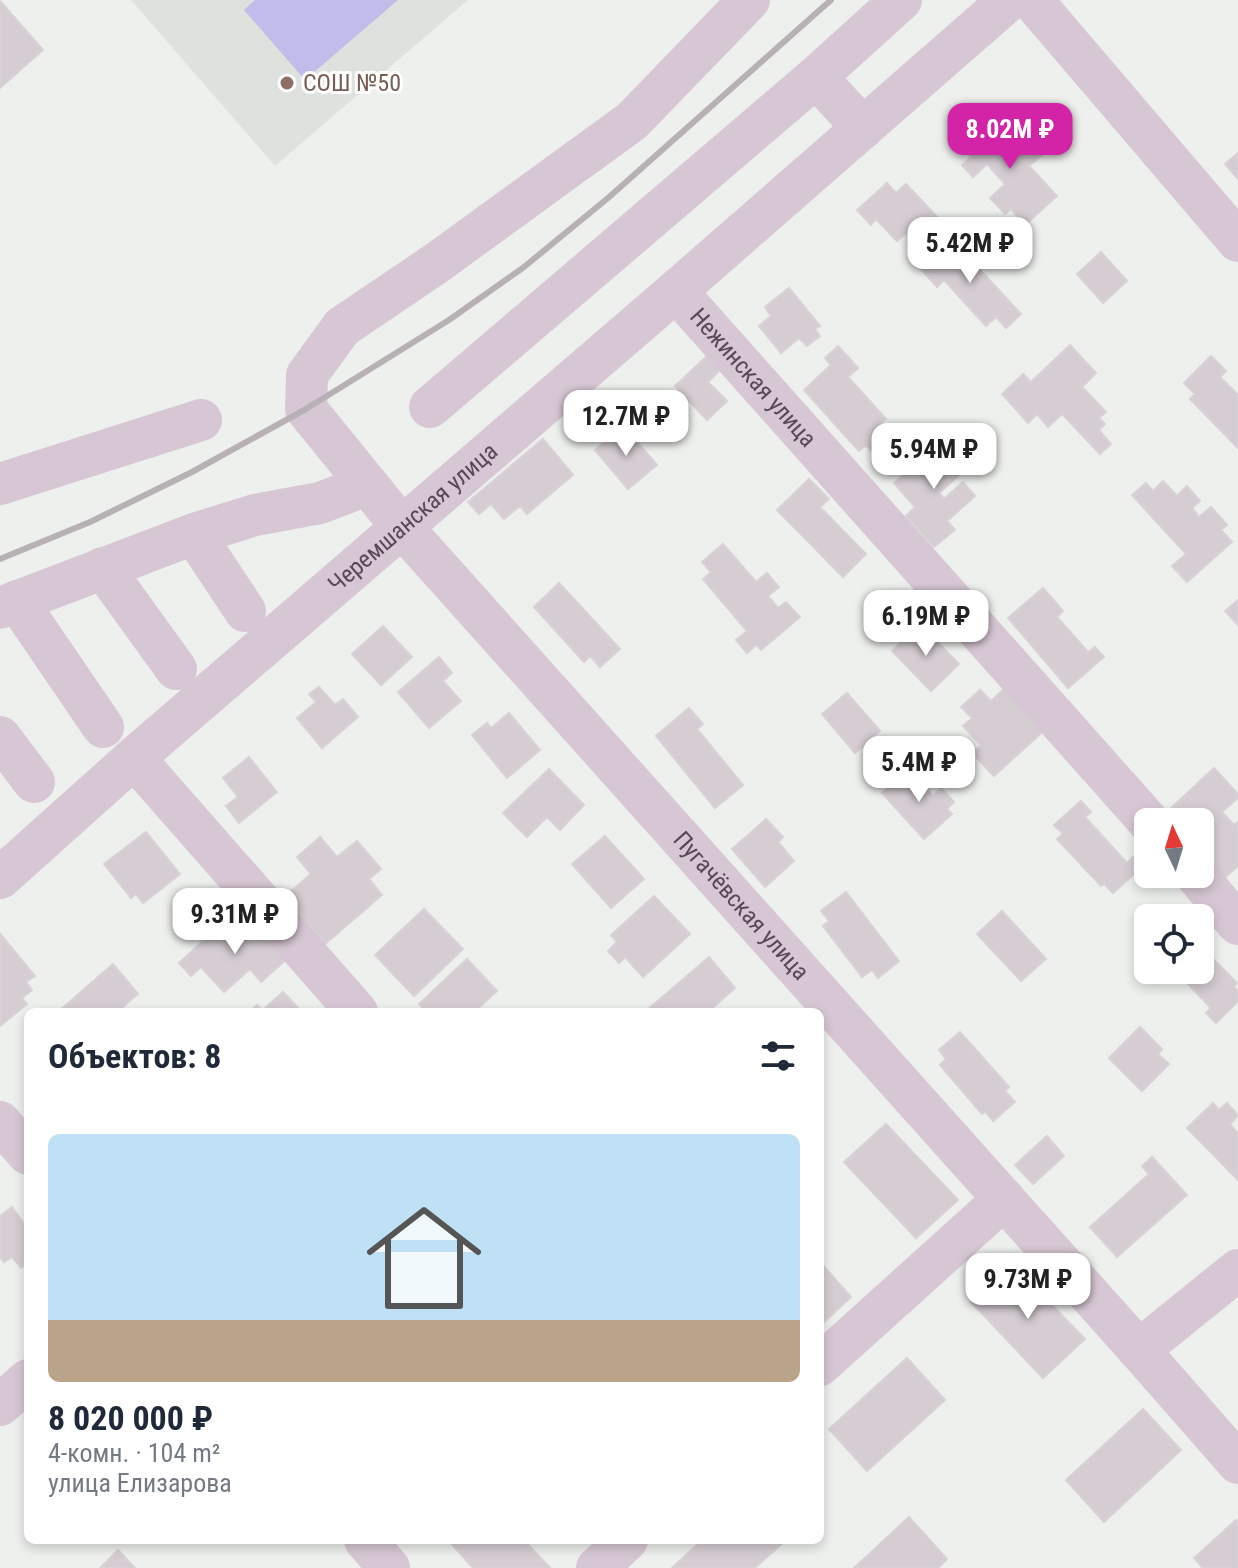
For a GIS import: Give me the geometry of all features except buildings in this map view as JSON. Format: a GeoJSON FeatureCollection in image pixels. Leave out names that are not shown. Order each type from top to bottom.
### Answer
{"type":"FeatureCollection","features":[{"type":"Feature","properties":{"kind":"street","name":"Пугачёвская улица"},"geometry":{"type":"LineString","coordinates":[[749,0],[632,121],[438,262],[342,327],[307,375],[306,409],[402,527],[1238,1463]]}},
{"type":"Feature","properties":{"kind":"street"},"geometry":{"type":"LineString","coordinates":[[430,407],[816,77],[901,0]]}},
{"type":"Feature","properties":{"kind":"street","name":"Черемшанская улица"},"geometry":{"type":"LineString","coordinates":[[0,878],[134,758],[1009,0]]}},
{"type":"Feature","properties":{"kind":"street"},"geometry":{"type":"LineString","coordinates":[[1032,0],[1238,241]]}},
{"type":"Feature","properties":{"kind":"street"},"geometry":{"type":"LineString","coordinates":[[816,77],[863,128]]}},
{"type":"Feature","properties":{"kind":"street","name":"Нежинская улица"},"geometry":{"type":"LineString","coordinates":[[676,291],[1137,808]]}},
{"type":"Feature","properties":{"kind":"street"},"geometry":{"type":"LineString","coordinates":[[0,484],[201,420]]}},
{"type":"Feature","properties":{"kind":"street"},"geometry":{"type":"LineString","coordinates":[[103,727],[9,604],[194,534],[255,515],[320,503],[367,485]]}},
{"type":"Feature","properties":{"kind":"street"},"geometry":{"type":"LineString","coordinates":[[194,534],[245,611]]}},
{"type":"Feature","properties":{"kind":"street"},"geometry":{"type":"LineString","coordinates":[[103,568],[176,669]]}},
{"type":"Feature","properties":{"kind":"street"},"geometry":{"type":"LineString","coordinates":[[0,737],[34,782]]}},
{"type":"Feature","properties":{"kind":"street"},"geometry":{"type":"LineString","coordinates":[[134,758],[353,1008]]}},
{"type":"Feature","properties":{"kind":"street"},"geometry":{"type":"LineString","coordinates":[[1207,888],[1238,924]]}},
{"type":"Feature","properties":{"kind":"street"},"geometry":{"type":"LineString","coordinates":[[0,1122],[24,1149]]}},
{"type":"Feature","properties":{"kind":"street"},"geometry":{"type":"LineString","coordinates":[[824,1361],[1004,1199]]}},
{"type":"Feature","properties":{"kind":"street"},"geometry":{"type":"LineString","coordinates":[[1139,1350],[1238,1270]]}},
{"type":"Feature","properties":{"kind":"street"},"geometry":{"type":"LineString","coordinates":[[0,1405],[24,1384]]}},
{"type":"Feature","properties":{"kind":"street"},"geometry":{"type":"LineString","coordinates":[[597,1568],[623,1544]]}},
{"type":"Feature","properties":{"kind":"shaded area","name":"СОШ №50"},"geometry":{"type":"Polygon","coordinates":[[[131,0],[468,0],[275,166],[131,0]]]}},
{"type":"Feature","properties":{"kind":"shaded area"},"geometry":{"type":"Polygon","coordinates":[[[255,0],[398,0],[305,80],[244,10],[255,0]]]}},
{"type":"Feature","properties":{"kind":"railway"},"geometry":{"type":"LineString","coordinates":[[0,559],[90,522],[192,472],[306,409],[449,320],[524,267],[608,198],[831,0]]}},
{"type":"Feature","properties":{"kind":"place","name":"СОШ №50"},"geometry":{"type":"Point","coordinates":[287,83]}}]}
